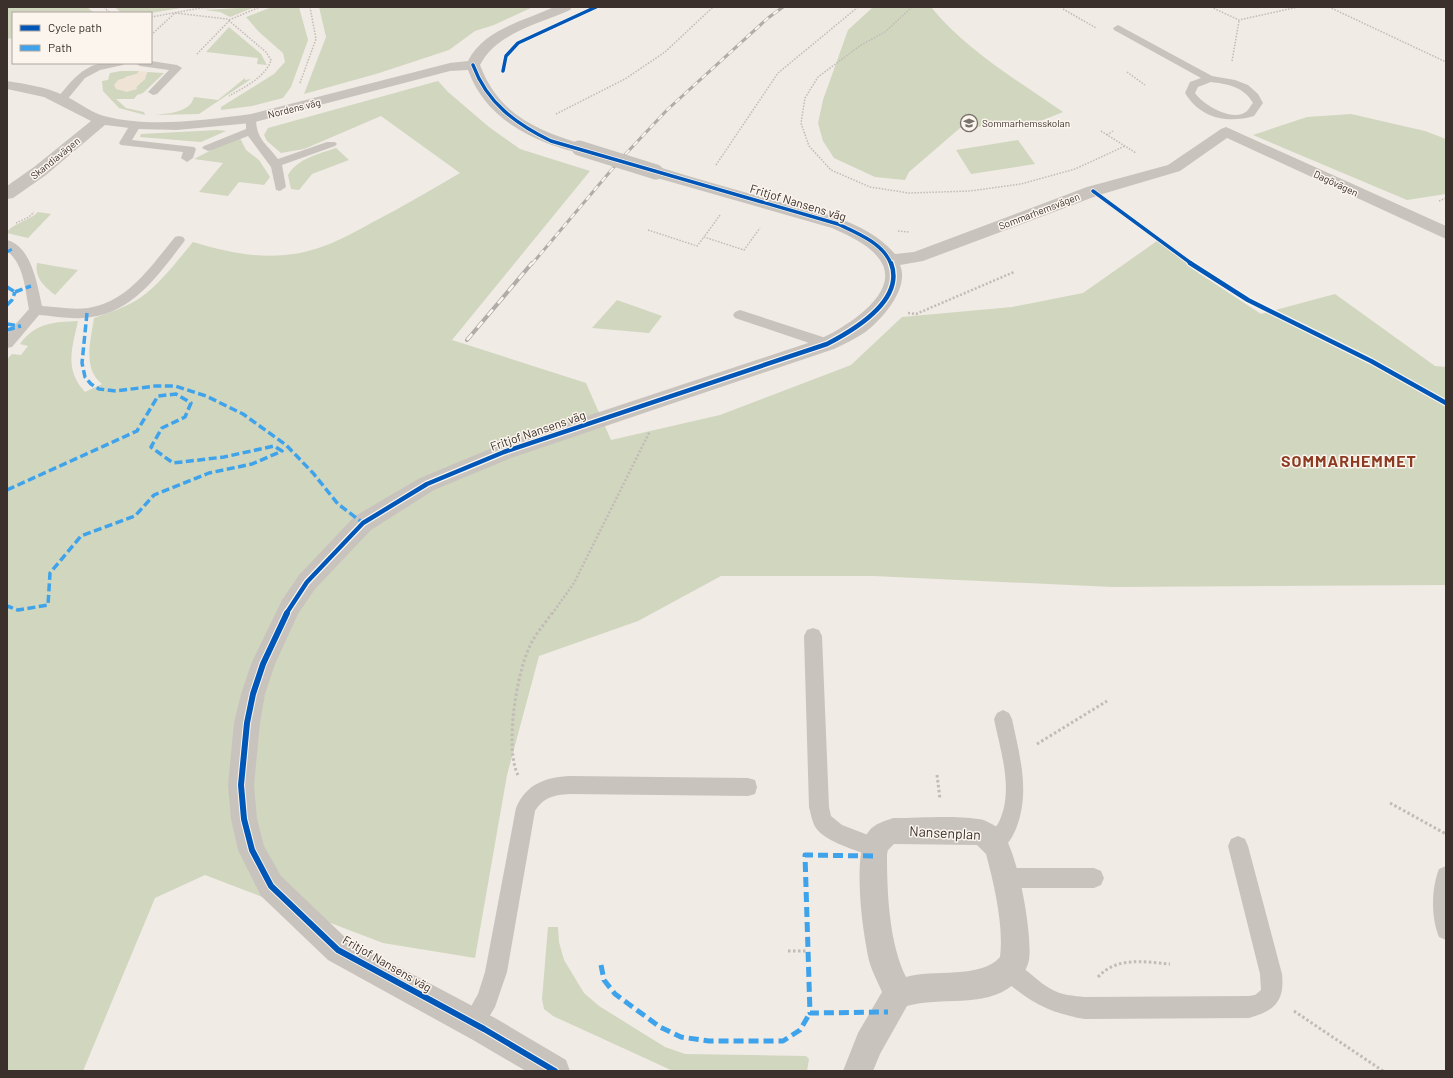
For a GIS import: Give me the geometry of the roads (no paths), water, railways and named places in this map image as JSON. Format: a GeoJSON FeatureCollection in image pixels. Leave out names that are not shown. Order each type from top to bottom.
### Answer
{"type":"FeatureCollection","features":[{"type":"Feature","properties":{"kind":"street"},"geometry":{"type":"LineString","coordinates":[[473,65],[475,57],[481,49],[495,39],[565,7]]}},
{"type":"Feature","properties":{"kind":"street","name":"Nordens väg"},"geometry":{"type":"LineString","coordinates":[[7,85],[36,91],[62,99],[102,120],[135,125],[219,123],[252,124],[450,67],[473,65]]}},
{"type":"Feature","properties":{"kind":"street","name":"Fritjof Nansens väg"},"geometry":{"type":"LineString","coordinates":[[473,65],[476,78],[485,92],[503,112],[528,130],[551,141],[838,224],[866,238],[877,246],[891,261],[895,279],[888,297],[857,328],[827,344],[504,452],[427,484],[363,524],[308,582],[290,607],[263,664],[252,702],[243,753],[241,785],[244,819],[252,850],[271,886],[338,950],[472,1024],[484,1029],[555,1071]]}},
{"type":"Feature","properties":{"kind":"street","name":"Skandiavägen"},"geometry":{"type":"LineString","coordinates":[[7,194],[40,170],[102,120]]}},
{"type":"Feature","properties":{"kind":"street","name":"Dagövägen"},"geometry":{"type":"LineString","coordinates":[[1226,132],[1446,233]]}},
{"type":"Feature","properties":{"kind":"street","name":"Sommarhemsvägen"},"geometry":{"type":"LineString","coordinates":[[891,261],[918,257],[1093,191],[1174,168],[1226,132]]}},
{"type":"Feature","properties":{"kind":"street","name":"Nansenplan"},"geometry":{"type":"LineString","coordinates":[[874,847],[878,840],[885,834],[893,831],[980,832],[988,836],[995,843],[999,852],[1005,878],[1015,945],[1014,960],[1009,970]]}},
{"type":"Feature","properties":{"kind":"street"},"geometry":{"type":"LineString","coordinates":[[874,847],[873,856],[881,951],[898,993]]}},
{"type":"Feature","properties":{"kind":"street"},"geometry":{"type":"LineString","coordinates":[[858,1071],[869,1044],[898,993],[918,989],[991,981],[1009,970]]}},
{"type":"Feature","properties":{"kind":"lane"},"geometry":{"type":"LineString","coordinates":[[1118,28],[1210,79]]}},
{"type":"Feature","properties":{"kind":"lane"},"geometry":{"type":"LineString","coordinates":[[62,99],[80,72],[97,66],[112,64]]}},
{"type":"Feature","properties":{"kind":"lane"},"geometry":{"type":"LineString","coordinates":[[147,64],[177,68],[153,92]]}},
{"type":"Feature","properties":{"kind":"lane"},"geometry":{"type":"LineString","coordinates":[[1210,79],[1242,86],[1250,91],[1258,103],[1256,108],[1251,113],[1243,116],[1222,115],[1200,107],[1190,95],[1190,89],[1194,84],[1210,79]]}},
{"type":"Feature","properties":{"kind":"lane"},"geometry":{"type":"LineString","coordinates":[[1222,115],[1226,132]]}},
{"type":"Feature","properties":{"kind":"lane"},"geometry":{"type":"LineString","coordinates":[[208,148],[252,124],[257,143],[275,164],[280,175],[280,187]]}},
{"type":"Feature","properties":{"kind":"lane"},"geometry":{"type":"LineString","coordinates":[[135,125],[125,143],[190,149],[187,158]]}},
{"type":"Feature","properties":{"kind":"lane"},"geometry":{"type":"LineString","coordinates":[[275,164],[331,144]]}},
{"type":"Feature","properties":{"kind":"lane"},"geometry":{"type":"LineString","coordinates":[[36,310],[87,313],[122,303],[136,293],[179,240]]}},
{"type":"Feature","properties":{"kind":"lane"},"geometry":{"type":"LineString","coordinates":[[7,244],[14,248],[27,266],[36,310]]}},
{"type":"Feature","properties":{"kind":"lane"},"geometry":{"type":"LineString","coordinates":[[7,343],[36,310]]}},
{"type":"Feature","properties":{"kind":"lane"},"geometry":{"type":"LineString","coordinates":[[740,315],[827,344]]}},
{"type":"Feature","properties":{"kind":"lane"},"geometry":{"type":"LineString","coordinates":[[813,636],[819,807],[823,822],[836,832],[874,847]]}},
{"type":"Feature","properties":{"kind":"lane"},"geometry":{"type":"LineString","coordinates":[[995,843],[1004,834],[1010,824],[1015,803],[1015,791],[1003,719]]}},
{"type":"Feature","properties":{"kind":"lane"},"geometry":{"type":"LineString","coordinates":[[472,1024],[487,998],[496,972],[526,808],[533,797],[543,789],[556,785],[748,788]]}},
{"type":"Feature","properties":{"kind":"lane"},"geometry":{"type":"LineString","coordinates":[[1009,970],[1039,996],[1062,1005],[1085,1008],[1249,1007],[1260,1004],[1269,998],[1273,988],[1271,974],[1238,846]]}},
{"type":"Feature","properties":{"kind":"lane"},"geometry":{"type":"LineString","coordinates":[[1446,876],[1443,894],[1446,930]]}},
{"type":"Feature","properties":{"kind":"lane"},"geometry":{"type":"LineString","coordinates":[[1005,878],[1094,878]]}},
{"type":"Feature","properties":{"kind":"railway"},"geometry":{"type":"LineString","coordinates":[[532,264],[619,161],[667,110],[768,18],[783,7]]}},
{"type":"Feature","properties":{"kind":"railway"},"geometry":{"type":"LineString","coordinates":[[467,340],[532,263]]}},
{"type":"Feature","properties":{"kind":"place","name":"Sommarhemsskolan"},"geometry":{"type":"Point","coordinates":[969,123]}},
{"type":"Feature","properties":{"kind":"district","name":"SOMMARHEMMET"},"geometry":{"type":"Point","coordinates":[1349,461]}}]}
